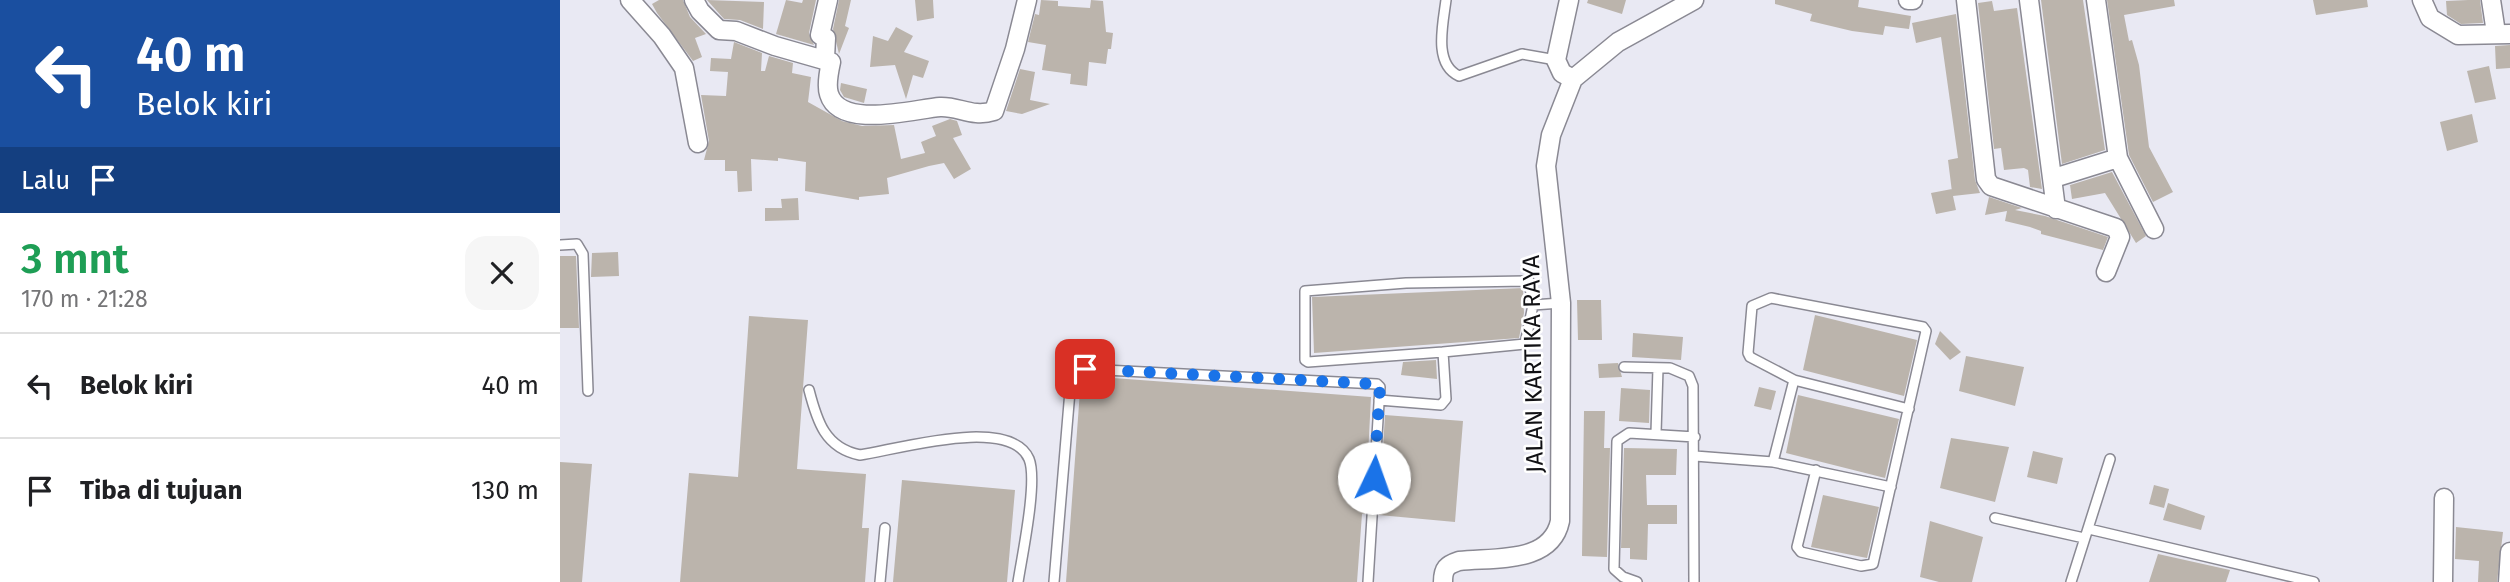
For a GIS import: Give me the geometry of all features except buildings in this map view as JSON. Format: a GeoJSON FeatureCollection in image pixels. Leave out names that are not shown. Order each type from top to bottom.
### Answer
{"type":"FeatureCollection","features":[{"type":"Feature","properties":{"kind":"street"},"geometry":{"type":"LineString","coordinates":[[630,0],[662,36],[684,68],[698,143]]}},
{"type":"Feature","properties":{"kind":"street"},"geometry":{"type":"LineString","coordinates":[[694,0],[700,11],[719,30],[736,31],[775,46],[825,58],[831,62],[828,92],[840,109],[881,116],[943,107],[967,113],[988,113],[998,106],[1027,0]]}},
{"type":"Feature","properties":{"kind":"street"},"geometry":{"type":"LineString","coordinates":[[825,58],[826,38],[820,35],[828,0]]}},
{"type":"Feature","properties":{"kind":"street"},"geometry":{"type":"LineString","coordinates":[[1569,0],[1556,60],[1562,73],[1573,79]]}},
{"type":"Feature","properties":{"kind":"street","name":"JALAN KARTIKA RAYA"},"geometry":{"type":"LineString","coordinates":[[1443,582],[1444,569],[1448,565],[1459,561],[1539,552],[1550,544],[1557,534],[1560,508],[1561,303],[1546,166],[1551,135],[1573,79],[1618,42],[1694,0]]}},
{"type":"Feature","properties":{"kind":"street"},"geometry":{"type":"LineString","coordinates":[[1908,0],[1913,0]]}},
{"type":"Feature","properties":{"kind":"street"},"geometry":{"type":"LineString","coordinates":[[1966,0],[1986,179],[1992,186],[2116,228],[2120,232],[2106,272]]}},
{"type":"Feature","properties":{"kind":"street"},"geometry":{"type":"LineString","coordinates":[[2029,0],[2056,209]]}},
{"type":"Feature","properties":{"kind":"street"},"geometry":{"type":"LineString","coordinates":[[2096,0],[2118,158],[2154,229]]}},
{"type":"Feature","properties":{"kind":"street"},"geometry":{"type":"LineString","coordinates":[[2423,0],[2430,18],[2458,35],[2503,34],[2491,0]]}},
{"type":"Feature","properties":{"kind":"street"},"geometry":{"type":"LineString","coordinates":[[2054,178],[2118,158]]}},
{"type":"Feature","properties":{"kind":"street"},"geometry":{"type":"LineString","coordinates":[[2443,582],[2444,498]]}},
{"type":"Feature","properties":{"kind":"street"},"geometry":{"type":"LineString","coordinates":[[2508,582],[2510,552]]}},
{"type":"Feature","properties":{"kind":"lane"},"geometry":{"type":"LineString","coordinates":[[1446,0],[1442,39],[1444,62],[1459,76],[1522,54],[1556,60]]}},
{"type":"Feature","properties":{"kind":"lane"},"geometry":{"type":"LineString","coordinates":[[560,244],[578,244],[583,254],[587,391]]}},
{"type":"Feature","properties":{"kind":"lane"},"geometry":{"type":"LineString","coordinates":[[1530,281],[1533,305],[1525,344],[1308,362],[1305,360],[1304,291],[1406,283],[1530,281]]}},
{"type":"Feature","properties":{"kind":"lane"},"geometry":{"type":"LineString","coordinates":[[1816,470],[1797,547],[1801,552],[1861,566],[1873,564],[1927,335],[1923,327],[1771,298],[1752,306],[1749,313],[1750,357],[1794,380],[1909,409]]}},
{"type":"Feature","properties":{"kind":"lane"},"geometry":{"type":"LineString","coordinates":[[1533,305],[1561,303]]}},
{"type":"Feature","properties":{"kind":"lane"},"geometry":{"type":"LineString","coordinates":[[1379,400],[1441,405],[1446,399],[1443,352]]}},
{"type":"Feature","properties":{"kind":"lane"},"geometry":{"type":"LineString","coordinates":[[1624,367],[1670,368],[1689,376],[1694,397],[1695,437],[1694,582]]}},
{"type":"Feature","properties":{"kind":"lane"},"geometry":{"type":"LineString","coordinates":[[1657,433],[1658,368]]}},
{"type":"Feature","properties":{"kind":"lane"},"geometry":{"type":"LineString","coordinates":[[1054,582],[1071,379],[1074,372],[1085,369],[1377,384],[1380,387],[1368,582]]}},
{"type":"Feature","properties":{"kind":"lane"},"geometry":{"type":"LineString","coordinates":[[1773,462],[1794,380]]}},
{"type":"Feature","properties":{"kind":"lane"},"geometry":{"type":"LineString","coordinates":[[809,390],[817,422],[830,440],[845,452],[860,455],[968,436],[990,437],[1018,446],[1028,458],[1032,478],[1018,582]]}},
{"type":"Feature","properties":{"kind":"lane"},"geometry":{"type":"LineString","coordinates":[[1637,582],[1623,577],[1614,569],[1617,440],[1629,433],[1695,437]]}},
{"type":"Feature","properties":{"kind":"lane"},"geometry":{"type":"LineString","coordinates":[[1695,456],[1773,462],[1891,487]]}},
{"type":"Feature","properties":{"kind":"lane"},"geometry":{"type":"LineString","coordinates":[[2071,582],[2110,459]]}},
{"type":"Feature","properties":{"kind":"lane"},"geometry":{"type":"LineString","coordinates":[[1995,518],[2087,534],[2274,578],[2314,582]]}},
{"type":"Feature","properties":{"kind":"lane"},"geometry":{"type":"LineString","coordinates":[[880,582],[885,528]]}},
{"type":"Feature","properties":{"kind":"route"},"geometry":{"type":"LineString","coordinates":[[1085,369],[1377,384],[1380,387],[1374,478]]}}]}
